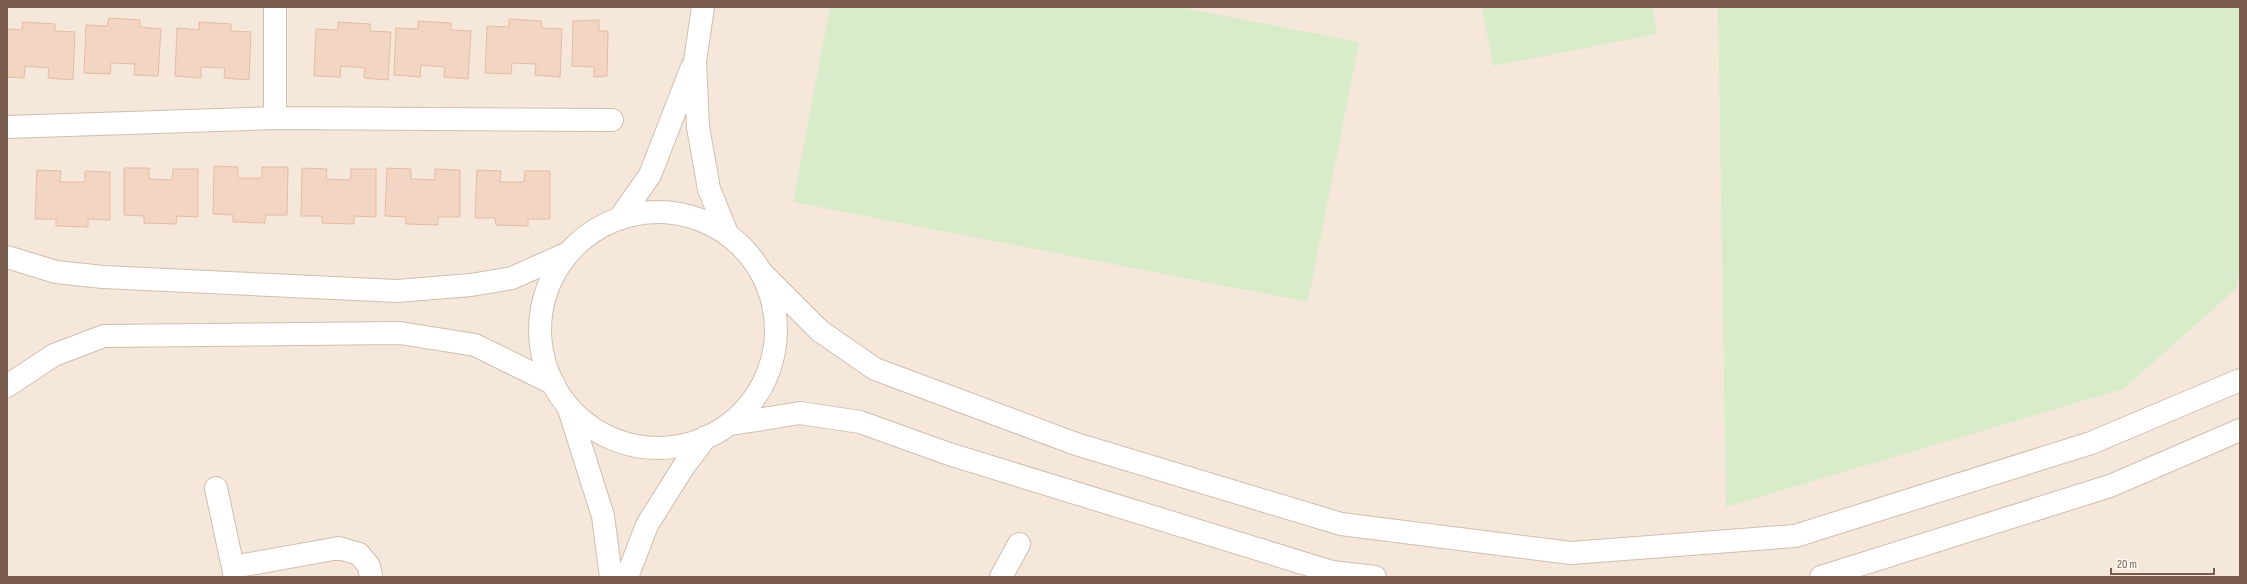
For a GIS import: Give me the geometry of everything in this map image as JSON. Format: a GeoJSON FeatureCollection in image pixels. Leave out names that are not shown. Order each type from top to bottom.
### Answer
{"type":"FeatureCollection","features":[{"type":"Feature","properties":{"kind":"street"},"geometry":{"type":"LineString","coordinates":[[275,7],[275,118]]}},
{"type":"Feature","properties":{"kind":"street"},"geometry":{"type":"LineString","coordinates":[[703,7],[695,61],[698,127],[709,189],[726,231],[762,273],[820,331],[875,369],[1076,444],[1341,524],[1571,553],[1795,536],[2091,443],[2240,380]]}},
{"type":"Feature","properties":{"kind":"street"},"geometry":{"type":"LineString","coordinates":[[619,219],[650,175],[695,61]]}},
{"type":"Feature","properties":{"kind":"street"},"geometry":{"type":"LineString","coordinates":[[7,127],[275,118],[612,120]]}},
{"type":"Feature","properties":{"kind":"street"},"geometry":{"type":"LineString","coordinates":[[611,577],[603,516],[569,409],[548,374],[540,334],[540,312],[554,273],[579,241],[597,227],[635,213],[688,214],[726,231]]}},
{"type":"Feature","properties":{"kind":"street"},"geometry":{"type":"LineString","coordinates":[[7,257],[56,272],[103,277],[397,291],[471,285],[512,278],[569,253]]}},
{"type":"Feature","properties":{"kind":"street"},"geometry":{"type":"LineString","coordinates":[[732,424],[755,399],[772,362],[776,312],[762,273]]}},
{"type":"Feature","properties":{"kind":"street"},"geometry":{"type":"LineString","coordinates":[[7,386],[54,355],[104,336],[400,333],[475,345],[554,384]]}},
{"type":"Feature","properties":{"kind":"street"},"geometry":{"type":"LineString","coordinates":[[569,409],[606,438],[646,448],[695,443],[732,424],[800,413],[860,422],[949,454],[1332,572],[1375,577]]}},
{"type":"Feature","properties":{"kind":"street"},"geometry":{"type":"LineString","coordinates":[[1821,577],[2110,486],[2240,430]]}},
{"type":"Feature","properties":{"kind":"street"},"geometry":{"type":"LineString","coordinates":[[626,577],[647,525],[684,466],[706,437]]}},
{"type":"Feature","properties":{"kind":"street"},"geometry":{"type":"LineString","coordinates":[[216,488],[234,572],[339,548],[359,554],[370,566],[371,577]]}},
{"type":"Feature","properties":{"kind":"street"},"geometry":{"type":"LineString","coordinates":[[1001,577],[1019,544]]}},
{"type":"Feature","properties":{"kind":"shaded area"},"geometry":{"type":"Polygon","coordinates":[[[7,7],[2240,7],[2240,577],[7,577],[7,7]]]}},
{"type":"Feature","properties":{"kind":"green space"},"geometry":{"type":"Polygon","coordinates":[[[830,7],[1179,7],[1359,42],[1308,302],[793,202],[830,7]]]}},
{"type":"Feature","properties":{"kind":"green space"},"geometry":{"type":"Polygon","coordinates":[[[1482,7],[1652,7],[1657,34],[1493,66],[1482,7]]]}},
{"type":"Feature","properties":{"kind":"green space"},"geometry":{"type":"Polygon","coordinates":[[[1718,7],[2240,7],[2240,268],[2236,289],[2123,389],[1726,507],[1718,7]]]}},
{"type":"Feature","properties":{"kind":"building"},"geometry":{"type":"Polygon","coordinates":[[[109,18],[140,20],[140,27],[161,29],[158,76],[134,75],[135,64],[111,63],[110,74],[84,73],[86,25],[107,26],[109,18]]]}},
{"type":"Feature","properties":{"kind":"building"},"geometry":{"type":"Polygon","coordinates":[[[509,19],[541,21],[542,28],[562,29],[560,77],[535,75],[536,64],[512,63],[511,74],[485,73],[487,26],[509,27],[509,19]]]}},
{"type":"Feature","properties":{"kind":"building"},"geometry":{"type":"Polygon","coordinates":[[[599,20],[599,31],[608,31],[607,76],[594,77],[594,67],[572,66],[573,21],[599,20]]]}},
{"type":"Feature","properties":{"kind":"building"},"geometry":{"type":"Polygon","coordinates":[[[418,21],[451,23],[451,30],[471,31],[468,79],[444,77],[445,67],[421,65],[420,77],[394,75],[396,28],[418,29],[418,21]]]}},
{"type":"Feature","properties":{"kind":"building"},"geometry":{"type":"Polygon","coordinates":[[[23,22],[55,24],[55,31],[75,32],[73,80],[48,78],[49,68],[25,66],[24,78],[7,77],[7,29],[22,30],[23,22]]]}},
{"type":"Feature","properties":{"kind":"building"},"geometry":{"type":"Polygon","coordinates":[[[199,22],[231,24],[231,31],[251,32],[249,80],[224,78],[225,68],[201,67],[201,78],[175,76],[177,28],[199,30],[199,22]]]}},
{"type":"Feature","properties":{"kind":"building"},"geometry":{"type":"Polygon","coordinates":[[[338,22],[370,24],[370,31],[391,32],[388,80],[364,78],[365,68],[341,66],[340,77],[314,76],[316,29],[338,30],[338,22]]]}},
{"type":"Feature","properties":{"kind":"building"},"geometry":{"type":"Polygon","coordinates":[[[214,166],[238,167],[238,178],[262,178],[262,167],[288,167],[287,215],[266,215],[265,223],[233,222],[233,215],[213,214],[214,166]]]}},
{"type":"Feature","properties":{"kind":"building"},"geometry":{"type":"Polygon","coordinates":[[[124,168],[149,168],[149,179],[172,180],[173,169],[198,169],[198,217],[177,216],[176,224],[144,223],[144,216],[124,215],[124,168]]]}},
{"type":"Feature","properties":{"kind":"building"},"geometry":{"type":"Polygon","coordinates":[[[302,168],[327,169],[326,179],[350,180],[351,169],[376,169],[376,217],[354,216],[354,224],[322,223],[322,216],[301,216],[302,168]]]}},
{"type":"Feature","properties":{"kind":"building"},"geometry":{"type":"Polygon","coordinates":[[[387,168],[411,169],[411,179],[435,180],[435,169],[460,170],[460,217],[438,217],[438,225],[406,224],[406,217],[385,216],[387,168]]]}},
{"type":"Feature","properties":{"kind":"building"},"geometry":{"type":"Polygon","coordinates":[[[37,170],[61,171],[60,182],[85,182],[85,171],[110,172],[110,220],[88,219],[88,227],[56,226],[56,219],[35,219],[37,170]]]}},
{"type":"Feature","properties":{"kind":"building"},"geometry":{"type":"Polygon","coordinates":[[[477,170],[501,171],[500,182],[524,182],[525,171],[550,171],[550,219],[528,219],[528,226],[496,225],[495,218],[475,218],[477,170]]]}}]}
